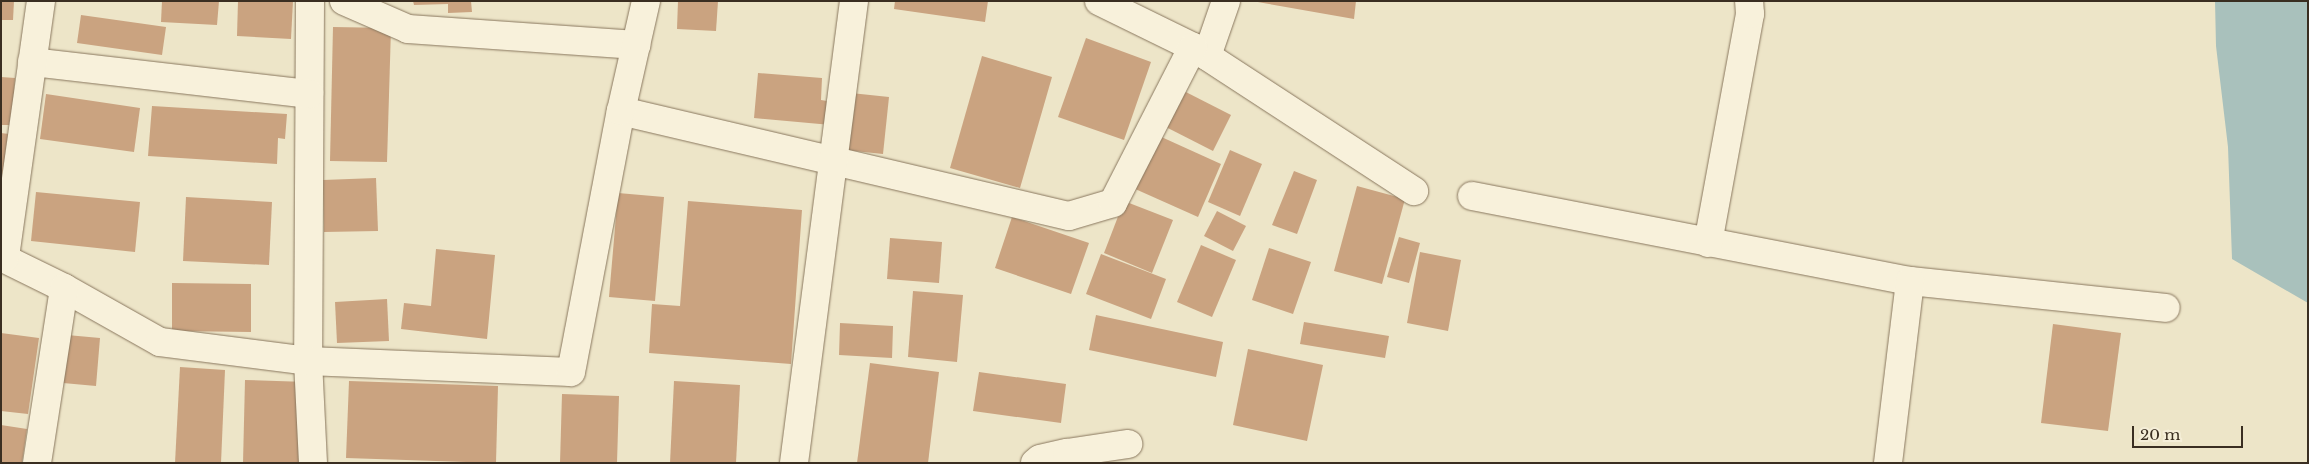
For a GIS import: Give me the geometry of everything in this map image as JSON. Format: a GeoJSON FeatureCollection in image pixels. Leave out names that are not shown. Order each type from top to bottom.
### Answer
{"type":"FeatureCollection","features":[{"type":"Feature","properties":{"kind":"street"},"geometry":{"type":"LineString","coordinates":[[40,1],[3,257],[64,288],[160,342],[308,361],[571,372],[620,111],[646,1]]}},
{"type":"Feature","properties":{"kind":"street"},"geometry":{"type":"LineString","coordinates":[[344,1],[408,29],[636,45]]}},
{"type":"Feature","properties":{"kind":"street"},"geometry":{"type":"LineString","coordinates":[[794,463],[854,1]]}},
{"type":"Feature","properties":{"kind":"street"},"geometry":{"type":"LineString","coordinates":[[620,111],[833,163],[1069,216],[1113,202],[1200,52],[1226,1]]}},
{"type":"Feature","properties":{"kind":"street"},"geometry":{"type":"LineString","coordinates":[[1708,243],[1750,14],[1749,1]]}},
{"type":"Feature","properties":{"kind":"street"},"geometry":{"type":"LineString","coordinates":[[1107,3],[1200,52],[1414,191]]}},
{"type":"Feature","properties":{"kind":"street"},"geometry":{"type":"LineString","coordinates":[[313,463],[308,361],[308,94],[315,5]]}},
{"type":"Feature","properties":{"kind":"street"},"geometry":{"type":"LineString","coordinates":[[32,62],[308,94]]}},
{"type":"Feature","properties":{"kind":"street"},"geometry":{"type":"LineString","coordinates":[[1472,196],[1708,243],[1910,280],[2166,308]]}},
{"type":"Feature","properties":{"kind":"street"},"geometry":{"type":"LineString","coordinates":[[1888,463],[1910,280]]}},
{"type":"Feature","properties":{"kind":"street"},"geometry":{"type":"LineString","coordinates":[[36,463],[64,288]]}},
{"type":"Feature","properties":{"kind":"street"},"geometry":{"type":"LineString","coordinates":[[1035,463],[1040,458],[1128,444]]}},
{"type":"Feature","properties":{"kind":"water"},"geometry":{"type":"Polygon","coordinates":[[[2215,1],[2308,1],[2308,303],[2232,259],[2228,147],[2216,46],[2215,1]]]}},
{"type":"Feature","properties":{"kind":"building"},"geometry":{"type":"Polygon","coordinates":[[[1,1],[14,1],[13,20],[1,20],[1,1]]]}},
{"type":"Feature","properties":{"kind":"building"},"geometry":{"type":"Polygon","coordinates":[[[162,1],[219,1],[217,25],[161,22],[162,1]]]}},
{"type":"Feature","properties":{"kind":"building"},"geometry":{"type":"Polygon","coordinates":[[[238,1],[293,1],[291,39],[237,36],[238,1]]]}},
{"type":"Feature","properties":{"kind":"building"},"geometry":{"type":"Polygon","coordinates":[[[413,1],[471,1],[472,12],[448,13],[448,4],[414,5],[413,1]]]}},
{"type":"Feature","properties":{"kind":"building"},"geometry":{"type":"Polygon","coordinates":[[[678,1],[718,1],[716,31],[677,29],[678,1]]]}},
{"type":"Feature","properties":{"kind":"building"},"geometry":{"type":"Polygon","coordinates":[[[895,1],[988,1],[985,22],[894,9],[895,1]]]}},
{"type":"Feature","properties":{"kind":"building"},"geometry":{"type":"Polygon","coordinates":[[[1252,1],[1356,1],[1354,19],[1252,1]]]}},
{"type":"Feature","properties":{"kind":"building"},"geometry":{"type":"Polygon","coordinates":[[[81,15],[166,27],[162,55],[77,43],[81,15]]]}},
{"type":"Feature","properties":{"kind":"building"},"geometry":{"type":"Polygon","coordinates":[[[333,27],[391,28],[387,162],[330,161],[333,27]]]}},
{"type":"Feature","properties":{"kind":"building"},"geometry":{"type":"Polygon","coordinates":[[[1086,38],[1151,62],[1124,140],[1058,117],[1086,38]]]}},
{"type":"Feature","properties":{"kind":"building"},"geometry":{"type":"Polygon","coordinates":[[[982,56],[1052,77],[1020,188],[950,168],[982,56]]]}},
{"type":"Feature","properties":{"kind":"building"},"geometry":{"type":"Polygon","coordinates":[[[758,73],[822,78],[821,100],[833,102],[831,125],[754,118],[758,73]]]}},
{"type":"Feature","properties":{"kind":"building"},"geometry":{"type":"Polygon","coordinates":[[[1,77],[15,78],[12,125],[1,125],[1,77]]]}},
{"type":"Feature","properties":{"kind":"building"},"geometry":{"type":"Polygon","coordinates":[[[1178,88],[1231,115],[1213,151],[1160,124],[1178,88]]]}},
{"type":"Feature","properties":{"kind":"building"},"geometry":{"type":"Polygon","coordinates":[[[851,93],[889,97],[883,154],[845,150],[851,93]]]}},
{"type":"Feature","properties":{"kind":"building"},"geometry":{"type":"Polygon","coordinates":[[[46,94],[140,108],[134,152],[40,139],[46,94]]]}},
{"type":"Feature","properties":{"kind":"building"},"geometry":{"type":"Polygon","coordinates":[[[152,106],[287,114],[285,139],[278,138],[277,164],[148,156],[152,106]]]}},
{"type":"Feature","properties":{"kind":"building"},"geometry":{"type":"Polygon","coordinates":[[[1,133],[17,135],[1,241],[1,133]]]}},
{"type":"Feature","properties":{"kind":"building"},"geometry":{"type":"Polygon","coordinates":[[[1157,135],[1221,164],[1198,217],[1133,188],[1157,135]]]}},
{"type":"Feature","properties":{"kind":"building"},"geometry":{"type":"Polygon","coordinates":[[[1230,150],[1262,164],[1240,216],[1208,202],[1230,150]]]}},
{"type":"Feature","properties":{"kind":"building"},"geometry":{"type":"Polygon","coordinates":[[[1294,171],[1317,180],[1297,234],[1272,225],[1294,171]]]}},
{"type":"Feature","properties":{"kind":"building"},"geometry":{"type":"Polygon","coordinates":[[[376,178],[378,231],[324,232],[323,180],[376,178]]]}},
{"type":"Feature","properties":{"kind":"building"},"geometry":{"type":"Polygon","coordinates":[[[1357,186],[1405,199],[1382,284],[1334,271],[1357,186]]]}},
{"type":"Feature","properties":{"kind":"building"},"geometry":{"type":"Polygon","coordinates":[[[36,192],[140,202],[135,252],[31,241],[36,192]]]}},
{"type":"Feature","properties":{"kind":"building"},"geometry":{"type":"Polygon","coordinates":[[[618,193],[664,197],[655,301],[609,297],[618,193]]]}},
{"type":"Feature","properties":{"kind":"building"},"geometry":{"type":"Polygon","coordinates":[[[186,197],[272,202],[269,265],[183,261],[186,197]]]}},
{"type":"Feature","properties":{"kind":"building"},"geometry":{"type":"Polygon","coordinates":[[[688,201],[802,210],[791,364],[649,353],[652,304],[680,306],[688,201]]]}},
{"type":"Feature","properties":{"kind":"building"},"geometry":{"type":"Polygon","coordinates":[[[1124,201],[1173,220],[1152,273],[1104,253],[1124,201]]]}},
{"type":"Feature","properties":{"kind":"building"},"geometry":{"type":"Polygon","coordinates":[[[1217,211],[1246,226],[1233,251],[1204,236],[1217,211]]]}},
{"type":"Feature","properties":{"kind":"building"},"geometry":{"type":"Polygon","coordinates":[[[1012,217],[1089,243],[1071,294],[995,268],[1012,217]]]}},
{"type":"Feature","properties":{"kind":"building"},"geometry":{"type":"Polygon","coordinates":[[[1399,237],[1420,243],[1409,283],[1387,277],[1399,237]]]}},
{"type":"Feature","properties":{"kind":"building"},"geometry":{"type":"Polygon","coordinates":[[[890,238],[942,242],[939,283],[887,279],[890,238]]]}},
{"type":"Feature","properties":{"kind":"building"},"geometry":{"type":"Polygon","coordinates":[[[1201,245],[1236,260],[1212,317],[1177,302],[1201,245]]]}},
{"type":"Feature","properties":{"kind":"building"},"geometry":{"type":"Polygon","coordinates":[[[1269,248],[1311,262],[1293,314],[1252,300],[1269,248]]]}},
{"type":"Feature","properties":{"kind":"building"},"geometry":{"type":"Polygon","coordinates":[[[436,249],[495,255],[487,339],[401,329],[404,303],[431,306],[436,249]]]}},
{"type":"Feature","properties":{"kind":"building"},"geometry":{"type":"Polygon","coordinates":[[[1420,252],[1461,260],[1448,331],[1407,323],[1420,252]]]}},
{"type":"Feature","properties":{"kind":"building"},"geometry":{"type":"Polygon","coordinates":[[[1101,254],[1166,279],[1151,319],[1086,294],[1101,254]]]}},
{"type":"Feature","properties":{"kind":"building"},"geometry":{"type":"Polygon","coordinates":[[[172,283],[251,284],[251,332],[172,331],[172,283]]]}},
{"type":"Feature","properties":{"kind":"building"},"geometry":{"type":"Polygon","coordinates":[[[913,291],[963,295],[957,362],[908,357],[913,291]]]}},
{"type":"Feature","properties":{"kind":"building"},"geometry":{"type":"Polygon","coordinates":[[[387,299],[389,341],[337,343],[335,302],[387,299]]]}},
{"type":"Feature","properties":{"kind":"building"},"geometry":{"type":"Polygon","coordinates":[[[1096,315],[1223,342],[1216,377],[1089,350],[1096,315]]]}},
{"type":"Feature","properties":{"kind":"building"},"geometry":{"type":"Polygon","coordinates":[[[1304,322],[1389,336],[1385,358],[1300,344],[1304,322]]]}},
{"type":"Feature","properties":{"kind":"building"},"geometry":{"type":"Polygon","coordinates":[[[840,323],[893,326],[892,358],[839,355],[840,323]]]}},
{"type":"Feature","properties":{"kind":"building"},"geometry":{"type":"Polygon","coordinates":[[[2053,324],[2121,333],[2108,431],[2041,423],[2053,324]]]}},
{"type":"Feature","properties":{"kind":"building"},"geometry":{"type":"Polygon","coordinates":[[[1,333],[39,338],[28,414],[1,411],[1,333]]]}},
{"type":"Feature","properties":{"kind":"building"},"geometry":{"type":"Polygon","coordinates":[[[67,335],[100,338],[96,386],[63,383],[67,335]]]}},
{"type":"Feature","properties":{"kind":"building"},"geometry":{"type":"Polygon","coordinates":[[[1248,349],[1323,365],[1307,441],[1233,425],[1248,349]]]}},
{"type":"Feature","properties":{"kind":"building"},"geometry":{"type":"Polygon","coordinates":[[[870,363],[939,372],[928,463],[857,463],[870,363]]]}},
{"type":"Feature","properties":{"kind":"building"},"geometry":{"type":"Polygon","coordinates":[[[180,367],[225,370],[221,463],[175,463],[180,367]]]}},
{"type":"Feature","properties":{"kind":"building"},"geometry":{"type":"Polygon","coordinates":[[[979,372],[1066,384],[1061,423],[973,411],[979,372]]]}},
{"type":"Feature","properties":{"kind":"building"},"geometry":{"type":"Polygon","coordinates":[[[245,380],[307,382],[304,463],[243,463],[245,380]]]}},
{"type":"Feature","properties":{"kind":"building"},"geometry":{"type":"Polygon","coordinates":[[[349,381],[498,386],[496,463],[346,458],[349,381]]]}},
{"type":"Feature","properties":{"kind":"building"},"geometry":{"type":"Polygon","coordinates":[[[674,381],[740,385],[736,463],[670,463],[674,381]]]}},
{"type":"Feature","properties":{"kind":"building"},"geometry":{"type":"Polygon","coordinates":[[[562,394],[619,396],[617,463],[560,463],[562,394]]]}},
{"type":"Feature","properties":{"kind":"building"},"geometry":{"type":"Polygon","coordinates":[[[1,425],[27,429],[22,463],[1,463],[1,425]]]}}]}
